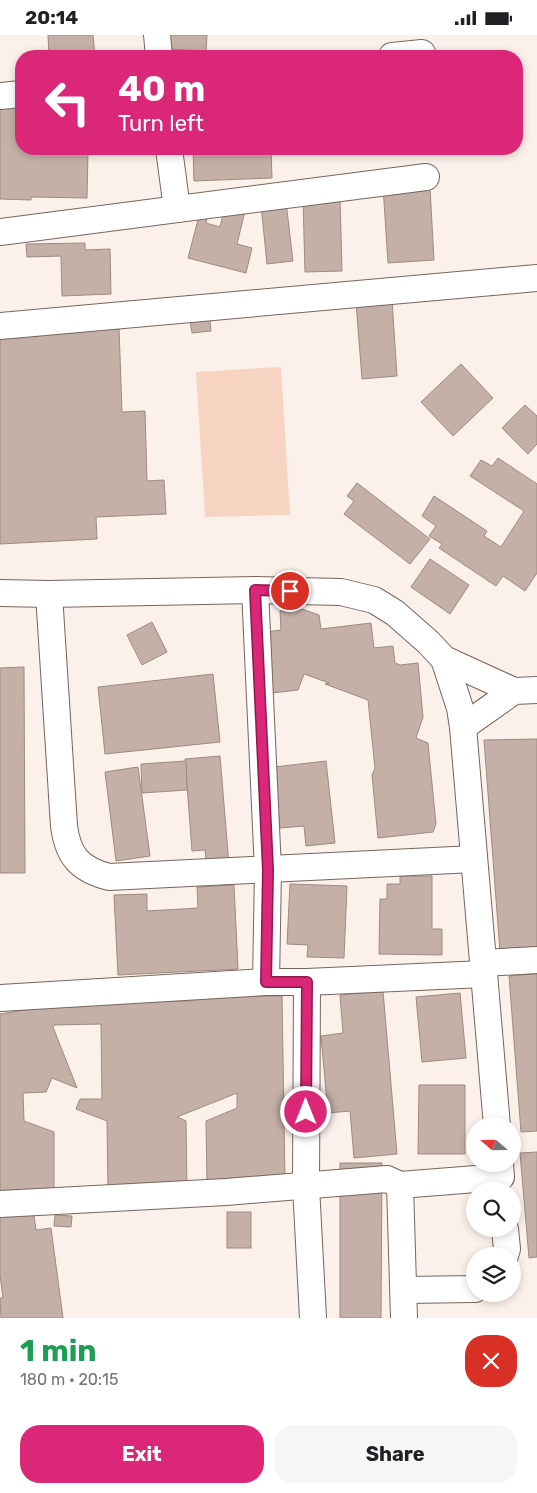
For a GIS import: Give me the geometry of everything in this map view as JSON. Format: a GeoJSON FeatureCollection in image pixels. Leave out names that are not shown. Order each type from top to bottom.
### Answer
{"type":"FeatureCollection","features":[{"type":"Feature","properties":{"kind":"street"},"geometry":{"type":"LineString","coordinates":[[157,35],[158,50]]}},
{"type":"Feature","properties":{"kind":"street"},"geometry":{"type":"LineString","coordinates":[[0,96],[15,95]]}},
{"type":"Feature","properties":{"kind":"street"},"geometry":{"type":"LineString","coordinates":[[170,155],[177,209]]}},
{"type":"Feature","properties":{"kind":"street"},"geometry":{"type":"LineString","coordinates":[[0,232],[426,177]]}},
{"type":"Feature","properties":{"kind":"street"},"geometry":{"type":"LineString","coordinates":[[0,326],[537,278]]}},
{"type":"Feature","properties":{"kind":"street"},"geometry":{"type":"LineString","coordinates":[[255,590],[268,870],[266,982]]}},
{"type":"Feature","properties":{"kind":"street"},"geometry":{"type":"LineString","coordinates":[[0,593],[49,594],[255,590],[341,592],[374,601],[395,613],[428,642],[444,659],[460,708],[463,727],[496,1117]]}},
{"type":"Feature","properties":{"kind":"street"},"geometry":{"type":"LineString","coordinates":[[49,594],[66,841],[72,855],[94,873],[108,877],[474,859]]}},
{"type":"Feature","properties":{"kind":"street"},"geometry":{"type":"LineString","coordinates":[[444,659],[526,691]]}},
{"type":"Feature","properties":{"kind":"street"},"geometry":{"type":"LineString","coordinates":[[463,727],[526,691]]}},
{"type":"Feature","properties":{"kind":"street"},"geometry":{"type":"LineString","coordinates":[[0,998],[266,982],[307,982],[483,969],[537,960]]}},
{"type":"Feature","properties":{"kind":"street"},"geometry":{"type":"LineString","coordinates":[[307,982],[306,1186],[313,1318]]}},
{"type":"Feature","properties":{"kind":"street"},"geometry":{"type":"LineString","coordinates":[[0,1204],[226,1192],[387,1179],[400,1185],[501,1177]]}},
{"type":"Feature","properties":{"kind":"street"},"geometry":{"type":"LineString","coordinates":[[400,1185],[404,1318]]}},
{"type":"Feature","properties":{"kind":"street"},"geometry":{"type":"LineString","coordinates":[[404,1290],[466,1289]]}},
{"type":"Feature","properties":{"kind":"shaded area"},"geometry":{"type":"Polygon","coordinates":[[[281,367],[290,515],[205,517],[196,372],[281,367]]]}},
{"type":"Feature","properties":{"kind":"building"},"geometry":{"type":"Polygon","coordinates":[[[48,35],[93,35],[94,50],[49,50],[48,35]]]}},
{"type":"Feature","properties":{"kind":"building"},"geometry":{"type":"Polygon","coordinates":[[[170,35],[207,35],[206,50],[169,49],[170,35]]]}},
{"type":"Feature","properties":{"kind":"building"},"geometry":{"type":"Polygon","coordinates":[[[0,105],[15,105],[15,155],[88,155],[87,198],[31,197],[31,200],[0,199],[0,105]]]}},
{"type":"Feature","properties":{"kind":"building"},"geometry":{"type":"Polygon","coordinates":[[[193,155],[271,155],[272,178],[194,181],[193,155]]]}},
{"type":"Feature","properties":{"kind":"building"},"geometry":{"type":"Polygon","coordinates":[[[383,186],[430,188],[434,260],[388,263],[383,186]]]}},
{"type":"Feature","properties":{"kind":"building"},"geometry":{"type":"Polygon","coordinates":[[[340,198],[342,271],[305,272],[303,199],[340,198]]]}},
{"type":"Feature","properties":{"kind":"building"},"geometry":{"type":"Polygon","coordinates":[[[286,202],[293,261],[267,264],[261,205],[286,202]]]}},
{"type":"Feature","properties":{"kind":"building"},"geometry":{"type":"Polygon","coordinates":[[[225,206],[245,211],[237,244],[252,248],[246,273],[188,258],[201,208],[209,211],[206,223],[220,227],[225,206]]]}},
{"type":"Feature","properties":{"kind":"building"},"geometry":{"type":"Polygon","coordinates":[[[85,243],[85,250],[110,249],[111,294],[62,296],[61,256],[27,257],[26,244],[85,243]]]}},
{"type":"Feature","properties":{"kind":"building"},"geometry":{"type":"Polygon","coordinates":[[[392,300],[397,376],[362,379],[356,302],[392,300]]]}},
{"type":"Feature","properties":{"kind":"building"},"geometry":{"type":"Polygon","coordinates":[[[209,311],[211,331],[192,333],[189,314],[209,311]]]}},
{"type":"Feature","properties":{"kind":"building"},"geometry":{"type":"Polygon","coordinates":[[[119,328],[122,412],[145,411],[147,481],[164,480],[166,514],[96,517],[97,539],[0,544],[0,333],[119,328]]]}},
{"type":"Feature","properties":{"kind":"building"},"geometry":{"type":"Polygon","coordinates":[[[461,364],[493,398],[453,436],[421,402],[461,364]]]}},
{"type":"Feature","properties":{"kind":"building"},"geometry":{"type":"Polygon","coordinates":[[[525,405],[537,416],[537,444],[528,454],[502,428],[525,405]]]}},
{"type":"Feature","properties":{"kind":"building"},"geometry":{"type":"Polygon","coordinates":[[[498,458],[537,484],[537,573],[525,591],[503,576],[496,586],[439,548],[442,544],[429,536],[436,526],[422,516],[434,496],[487,531],[484,536],[501,547],[524,511],[470,476],[481,460],[492,466],[498,458]]]}},
{"type":"Feature","properties":{"kind":"building"},"geometry":{"type":"Polygon","coordinates":[[[357,483],[430,539],[410,564],[344,514],[354,501],[347,496],[357,483]]]}},
{"type":"Feature","properties":{"kind":"building"},"geometry":{"type":"Polygon","coordinates":[[[430,559],[469,585],[450,614],[411,587],[430,559]]]}},
{"type":"Feature","properties":{"kind":"building"},"geometry":{"type":"Polygon","coordinates":[[[302,609],[319,615],[321,629],[371,623],[374,648],[393,646],[395,663],[400,665],[418,663],[423,717],[416,738],[428,743],[436,824],[433,832],[378,838],[372,775],[375,768],[368,700],[304,674],[298,690],[272,693],[266,632],[281,630],[280,611],[302,609]]]}},
{"type":"Feature","properties":{"kind":"building"},"geometry":{"type":"Polygon","coordinates":[[[152,622],[167,652],[142,665],[127,635],[152,622]]]}},
{"type":"Feature","properties":{"kind":"building"},"geometry":{"type":"Polygon","coordinates":[[[24,667],[25,873],[0,873],[0,668],[24,667]]]}},
{"type":"Feature","properties":{"kind":"building"},"geometry":{"type":"Polygon","coordinates":[[[213,674],[220,742],[105,754],[98,687],[213,674]]]}},
{"type":"Feature","properties":{"kind":"building"},"geometry":{"type":"Polygon","coordinates":[[[537,739],[537,949],[500,952],[484,740],[537,739]]]}},
{"type":"Feature","properties":{"kind":"building"},"geometry":{"type":"Polygon","coordinates":[[[220,756],[229,865],[207,867],[205,850],[192,851],[185,759],[220,756]]]}},
{"type":"Feature","properties":{"kind":"building"},"geometry":{"type":"Polygon","coordinates":[[[186,761],[187,790],[142,793],[141,764],[186,761]]]}},
{"type":"Feature","properties":{"kind":"building"},"geometry":{"type":"Polygon","coordinates":[[[326,761],[335,843],[306,846],[304,826],[280,828],[274,767],[326,761]]]}},
{"type":"Feature","properties":{"kind":"building"},"geometry":{"type":"Polygon","coordinates":[[[138,767],[150,856],[116,861],[105,772],[138,767]]]}},
{"type":"Feature","properties":{"kind":"building"},"geometry":{"type":"Polygon","coordinates":[[[400,876],[432,876],[432,929],[442,929],[442,955],[379,954],[380,899],[387,899],[387,884],[400,884],[400,876]]]}},
{"type":"Feature","properties":{"kind":"building"},"geometry":{"type":"Polygon","coordinates":[[[290,884],[347,886],[344,958],[307,957],[308,945],[287,944],[290,884]]]}},
{"type":"Feature","properties":{"kind":"building"},"geometry":{"type":"Polygon","coordinates":[[[234,885],[238,969],[118,975],[114,895],[147,894],[147,911],[198,908],[197,887],[234,885]]]}},
{"type":"Feature","properties":{"kind":"building"},"geometry":{"type":"Polygon","coordinates":[[[537,974],[537,1131],[521,1132],[509,976],[537,974]]]}},
{"type":"Feature","properties":{"kind":"building"},"geometry":{"type":"Polygon","coordinates":[[[383,991],[397,1154],[354,1158],[350,1111],[328,1113],[321,1036],[343,1033],[340,995],[383,991]]]}},
{"type":"Feature","properties":{"kind":"building"},"geometry":{"type":"Polygon","coordinates":[[[460,993],[466,1058],[422,1062],[416,997],[460,993]]]}},
{"type":"Feature","properties":{"kind":"building"},"geometry":{"type":"Polygon","coordinates":[[[282,996],[285,1181],[207,1182],[206,1121],[237,1108],[237,1093],[177,1117],[186,1121],[187,1190],[108,1191],[107,1121],[76,1109],[80,1099],[102,1099],[101,1024],[54,1025],[53,1027],[77,1088],[52,1078],[46,1092],[23,1093],[24,1121],[54,1132],[54,1193],[0,1194],[0,1014],[69,1003],[193,1001],[193,997],[282,996]]]}},
{"type":"Feature","properties":{"kind":"building"},"geometry":{"type":"Polygon","coordinates":[[[419,1085],[465,1085],[465,1154],[418,1154],[419,1085]]]}},
{"type":"Feature","properties":{"kind":"building"},"geometry":{"type":"Polygon","coordinates":[[[537,1152],[537,1257],[529,1258],[521,1165],[521,1153],[537,1152]]]}},
{"type":"Feature","properties":{"kind":"building"},"geometry":{"type":"Polygon","coordinates":[[[340,1163],[382,1163],[381,1318],[340,1318],[340,1163]]]}},
{"type":"Feature","properties":{"kind":"building"},"geometry":{"type":"Polygon","coordinates":[[[32,1202],[36,1230],[51,1228],[63,1318],[1,1318],[0,1298],[3,1298],[0,1275],[0,1207],[32,1202]]]}},
{"type":"Feature","properties":{"kind":"building"},"geometry":{"type":"Polygon","coordinates":[[[227,1212],[251,1212],[251,1248],[227,1248],[227,1212]]]}},
{"type":"Feature","properties":{"kind":"building"},"geometry":{"type":"Polygon","coordinates":[[[55,1215],[72,1216],[71,1227],[54,1226],[55,1215]]]}},
{"type":"Feature","properties":{"kind":"route"},"geometry":{"type":"LineString","coordinates":[[290,591],[255,590],[268,870],[266,982],[307,982],[306,1112]]}}]}
